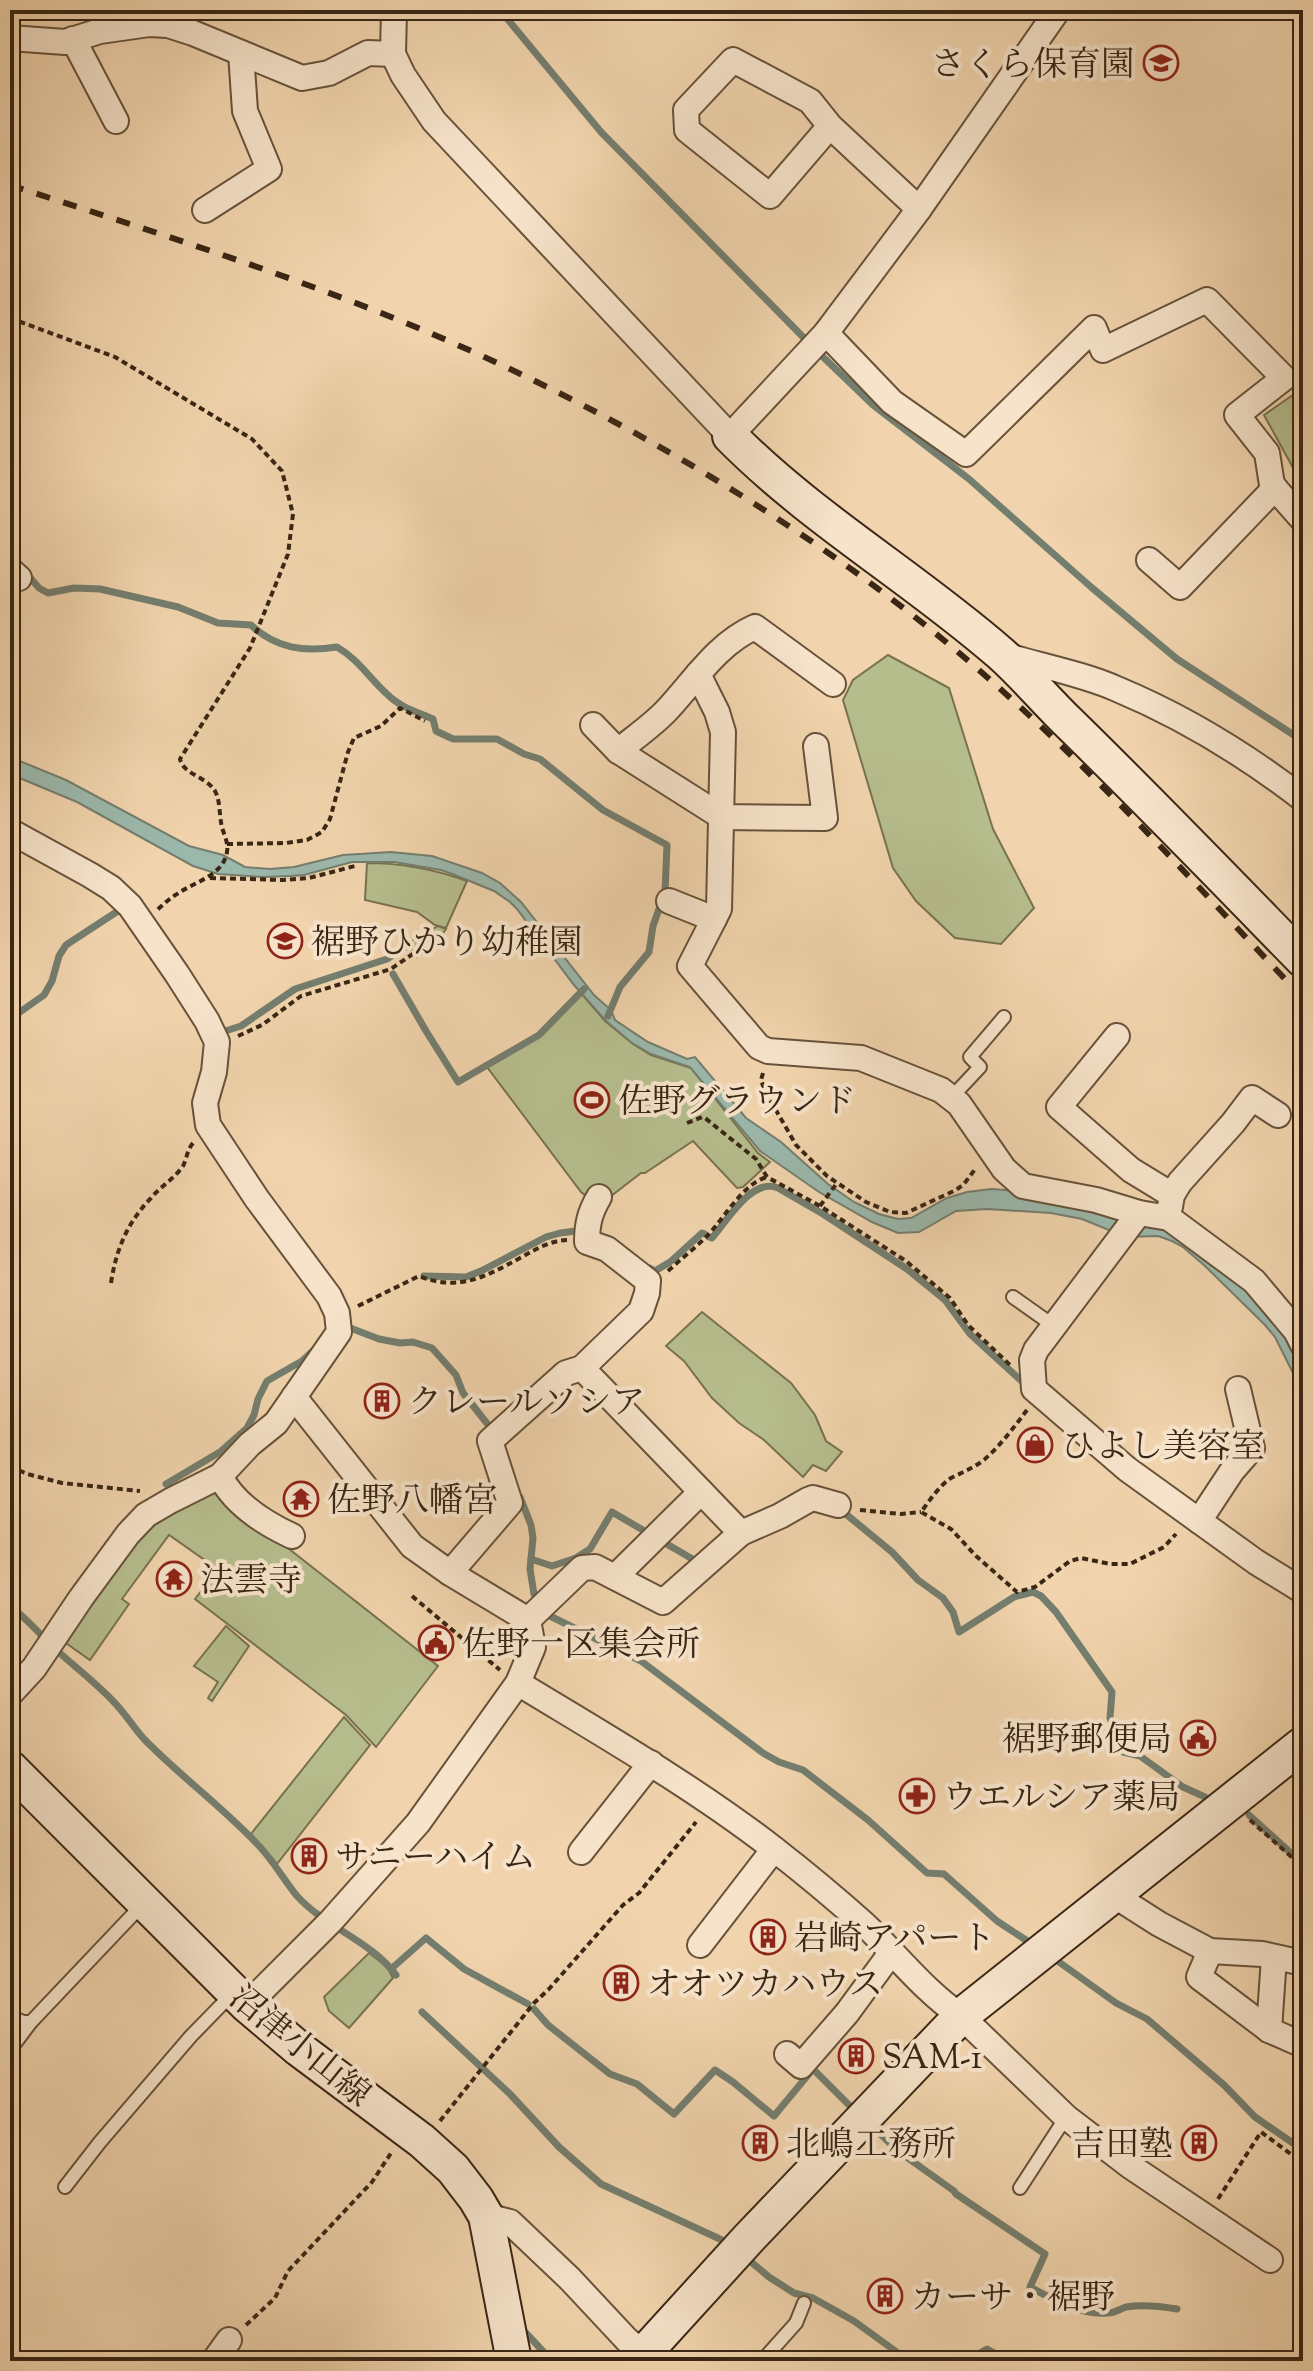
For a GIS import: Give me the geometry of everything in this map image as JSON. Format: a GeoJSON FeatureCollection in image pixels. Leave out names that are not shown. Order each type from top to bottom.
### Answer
{"type":"FeatureCollection","features":[{"type":"Feature","properties":{"kind":"street"},"geometry":{"type":"LineString","coordinates":[[394,10],[393,54],[403,75],[434,121],[730,436],[817,514],[926,594],[1002,655],[1303,960]]}},
{"type":"Feature","properties":{"kind":"street"},"geometry":{"type":"LineString","coordinates":[[730,436],[826,333],[919,209],[1058,10]]}},
{"type":"Feature","properties":{"kind":"street"},"geometry":{"type":"LineString","coordinates":[[10,38],[65,42],[100,31],[149,24],[163,18],[302,78],[329,73],[368,53],[393,54]]}},
{"type":"Feature","properties":{"kind":"street"},"geometry":{"type":"LineString","coordinates":[[73,39],[116,121]]}},
{"type":"Feature","properties":{"kind":"street"},"geometry":{"type":"LineString","coordinates":[[205,210],[269,169],[245,111],[241,53]]}},
{"type":"Feature","properties":{"kind":"street"},"geometry":{"type":"LineString","coordinates":[[830,126],[770,196],[687,130],[686,110],[733,60],[810,101],[830,126],[919,209]]}},
{"type":"Feature","properties":{"kind":"street"},"geometry":{"type":"LineString","coordinates":[[826,333],[892,402],[966,454],[1094,328],[1103,350],[1207,300],[1293,371],[1237,415],[1267,453],[1272,485],[1303,520]]}},
{"type":"Feature","properties":{"kind":"street"},"geometry":{"type":"LineString","coordinates":[[1149,560],[1180,587],[1275,488]]}},
{"type":"Feature","properties":{"kind":"street"},"geometry":{"type":"LineString","coordinates":[[618,751],[664,713],[698,674],[742,633],[755,627],[833,684]]}},
{"type":"Feature","properties":{"kind":"street"},"geometry":{"type":"LineString","coordinates":[[1002,655],[1115,688],[1189,724],[1260,766],[1303,799]]}},
{"type":"Feature","properties":{"kind":"street"},"geometry":{"type":"LineString","coordinates":[[698,674],[717,712],[723,732],[722,817],[719,909],[690,966],[752,1041],[768,1051],[861,1058],[941,1090],[959,1104],[1004,1169],[1023,1186],[1096,1200],[1139,1213],[1170,1206]]}},
{"type":"Feature","properties":{"kind":"street"},"geometry":{"type":"LineString","coordinates":[[593,725],[618,751],[722,817],[825,818],[816,746]]}},
{"type":"Feature","properties":{"kind":"street"},"geometry":{"type":"LineString","coordinates":[[10,831],[111,888],[130,906],[207,1021],[217,1042],[214,1072],[205,1103],[208,1125],[257,1199],[329,1296],[337,1313],[339,1332],[276,1423],[250,1444],[220,1476],[146,1515],[128,1534],[34,1668],[10,1694]]}},
{"type":"Feature","properties":{"kind":"street"},"geometry":{"type":"LineString","coordinates":[[669,901],[714,919]]}},
{"type":"Feature","properties":{"kind":"street"},"geometry":{"type":"LineString","coordinates":[[1117,1036],[1059,1107],[1170,1206],[1181,1238],[1220,1269],[1254,1281],[1296,1331],[1303,1345]]}},
{"type":"Feature","properties":{"kind":"street"},"geometry":{"type":"LineString","coordinates":[[1170,1206],[1180,1182],[1252,1098],[1278,1115]]}},
{"type":"Feature","properties":{"kind":"street"},"geometry":{"type":"LineString","coordinates":[[450,1573],[510,1503],[499,1433],[566,1373],[582,1368],[641,1311],[648,1281],[587,1235],[592,1210],[599,1197]]}},
{"type":"Feature","properties":{"kind":"street"},"geometry":{"type":"LineString","coordinates":[[1139,1213],[1036,1350],[1032,1360],[1036,1389],[1127,1469],[1256,1562],[1303,1591]]}},
{"type":"Feature","properties":{"kind":"street"},"geometry":{"type":"LineString","coordinates":[[582,1368],[741,1533]]}},
{"type":"Feature","properties":{"kind":"street"},"geometry":{"type":"LineString","coordinates":[[1196,1518],[1252,1448],[1238,1389]]}},
{"type":"Feature","properties":{"kind":"street"},"geometry":{"type":"LineString","coordinates":[[240,1998],[331,1921],[418,1823],[509,1677],[533,1647],[528,1620],[412,1546],[294,1397]]}},
{"type":"Feature","properties":{"kind":"street"},"geometry":{"type":"LineString","coordinates":[[220,1476],[227,1489],[244,1506],[272,1527],[292,1536]]}},
{"type":"Feature","properties":{"kind":"street"},"geometry":{"type":"LineString","coordinates":[[615,1577],[701,1492]]}},
{"type":"Feature","properties":{"kind":"street"},"geometry":{"type":"LineString","coordinates":[[528,1620],[582,1568],[585,1559],[671,1608],[741,1533],[813,1498],[838,1505]]}},
{"type":"Feature","properties":{"kind":"street"},"geometry":{"type":"LineString","coordinates":[[509,1677],[651,1763],[774,1849],[865,1925],[1066,2117],[1130,2166],[1270,2260]]}},
{"type":"Feature","properties":{"kind":"street"},"geometry":{"type":"LineString","coordinates":[[486,2216],[510,2222],[570,2279],[645,2358],[961,2016],[1303,1744]]}},
{"type":"Feature","properties":{"kind":"street"},"geometry":{"type":"LineString","coordinates":[[581,1852],[651,1763]]}},
{"type":"Feature","properties":{"kind":"street","name":"沼津小山線"},"geometry":{"type":"LineString","coordinates":[[10,1768],[240,1998],[299,2049],[453,2169],[486,2216],[514,2361]]}},
{"type":"Feature","properties":{"kind":"street"},"geometry":{"type":"LineString","coordinates":[[700,1945],[774,1849]]}},
{"type":"Feature","properties":{"kind":"street"},"geometry":{"type":"LineString","coordinates":[[1112,1894],[1210,1951],[1303,1963]]}},
{"type":"Feature","properties":{"kind":"street"},"geometry":{"type":"LineString","coordinates":[[1210,1951],[1199,1977],[1269,2030],[1303,2045]]}},
{"type":"Feature","properties":{"kind":"street"},"geometry":{"type":"LineString","coordinates":[[787,2054],[801,2066],[847,2013],[891,1953]]}},
{"type":"Feature","properties":{"kind":"street"},"geometry":{"type":"LineString","coordinates":[[1269,2030],[1274,1957]]}},
{"type":"Feature","properties":{"kind":"street"},"geometry":{"type":"LineString","coordinates":[[214,2361],[229,2340]]}},
{"type":"Feature","properties":{"kind":"lane"},"geometry":{"type":"LineString","coordinates":[[951,1098],[980,1067],[970,1057],[1004,1017]]}},
{"type":"Feature","properties":{"kind":"lane"},"geometry":{"type":"LineString","coordinates":[[1013,1297],[1054,1326]]}},
{"type":"Feature","properties":{"kind":"lane"},"geometry":{"type":"LineString","coordinates":[[10,2050],[31,2022],[144,1902]]}},
{"type":"Feature","properties":{"kind":"lane"},"geometry":{"type":"LineString","coordinates":[[65,2187],[191,2036],[240,1998]]}},
{"type":"Feature","properties":{"kind":"lane"},"geometry":{"type":"LineString","coordinates":[[10,2016],[31,2022]]}},
{"type":"Feature","properties":{"kind":"lane"},"geometry":{"type":"LineString","coordinates":[[1020,2188],[1066,2117]]}},
{"type":"Feature","properties":{"kind":"lane"},"geometry":{"type":"LineString","coordinates":[[762,2361],[796,2323],[804,2303]]}},
{"type":"Feature","properties":{"kind":"path"},"geometry":{"type":"LineString","coordinates":[[10,318],[115,357],[252,439],[282,471],[293,514],[288,554],[254,640],[180,759],[182,766],[214,789],[227,855],[214,873],[178,893],[142,925]]}},
{"type":"Feature","properties":{"kind":"path"},"geometry":{"type":"LineString","coordinates":[[227,844],[286,843],[316,836],[327,825],[354,738],[381,726],[400,708],[425,721]]}},
{"type":"Feature","properties":{"kind":"path"},"geometry":{"type":"LineString","coordinates":[[207,877],[309,878],[355,866]]}},
{"type":"Feature","properties":{"kind":"path"},"geometry":{"type":"LineString","coordinates":[[217,1042],[262,1025],[301,996],[391,969],[414,953]]}},
{"type":"Feature","properties":{"kind":"path"},"geometry":{"type":"LineString","coordinates":[[768,1051],[761,1080],[796,1145],[837,1183],[866,1202],[890,1212],[906,1213],[929,1204],[964,1184],[989,1149]]}},
{"type":"Feature","properties":{"kind":"path"},"geometry":{"type":"LineString","coordinates":[[687,1123],[705,1118],[756,1159],[767,1177],[820,1206],[906,1261],[950,1298],[968,1325],[1036,1389],[1006,1437],[984,1460],[939,1489],[921,1512]]}},
{"type":"Feature","properties":{"kind":"path"},"geometry":{"type":"LineString","coordinates":[[111,1283],[125,1231],[148,1200],[183,1165],[188,1148],[194,1141],[212,1131]]}},
{"type":"Feature","properties":{"kind":"path"},"geometry":{"type":"LineString","coordinates":[[648,1281],[659,1278],[710,1233],[751,1186],[767,1177]]}},
{"type":"Feature","properties":{"kind":"path"},"geometry":{"type":"LineString","coordinates":[[820,1206],[837,1183]]}},
{"type":"Feature","properties":{"kind":"path"},"geometry":{"type":"LineString","coordinates":[[337,1313],[354,1308],[419,1276],[459,1284],[542,1245],[587,1235]]}},
{"type":"Feature","properties":{"kind":"path"},"geometry":{"type":"LineString","coordinates":[[10,1466],[62,1483],[135,1492],[149,1490]]}},
{"type":"Feature","properties":{"kind":"path"},"geometry":{"type":"LineString","coordinates":[[838,1505],[864,1511],[921,1512],[951,1529],[1017,1592],[1035,1587],[1070,1561],[1081,1558],[1118,1565],[1137,1561],[1164,1547],[1196,1518]]}},
{"type":"Feature","properties":{"kind":"path"},"geometry":{"type":"LineString","coordinates":[[412,1596],[509,1677]]}},
{"type":"Feature","properties":{"kind":"path"},"geometry":{"type":"LineString","coordinates":[[229,2340],[275,2298],[288,2271],[372,2182],[394,2149],[476,2078],[534,2003],[623,1905],[639,1893],[710,1804]]}},
{"type":"Feature","properties":{"kind":"path"},"geometry":{"type":"LineString","coordinates":[[1250,1820],[1303,1870]]}},
{"type":"Feature","properties":{"kind":"path"},"geometry":{"type":"LineString","coordinates":[[1206,2218],[1261,2132],[1303,2163]]}},
{"type":"Feature","properties":{"kind":"green space"},"geometry":{"type":"Polygon","coordinates":[[[1303,388],[1303,486],[1264,415],[1303,388]]]}},
{"type":"Feature","properties":{"kind":"green space"},"geometry":{"type":"Polygon","coordinates":[[[888,655],[949,688],[993,829],[1034,908],[1001,944],[955,938],[916,901],[893,868],[843,700],[853,680],[888,655]]]}},
{"type":"Feature","properties":{"kind":"green space"},"geometry":{"type":"Polygon","coordinates":[[[367,863],[418,868],[467,881],[446,928],[435,925],[417,912],[365,900],[367,863]]]}},
{"type":"Feature","properties":{"kind":"green space"},"geometry":{"type":"Polygon","coordinates":[[[438,926],[446,929],[435,945],[417,957],[408,943],[438,926]]]}},
{"type":"Feature","properties":{"kind":"green space","name":"佐野グラウンド"},"geometry":{"type":"Polygon","coordinates":[[[581,993],[605,1021],[633,1044],[651,1055],[691,1068],[758,1153],[770,1162],[743,1187],[737,1188],[693,1141],[641,1173],[606,1200],[590,1199],[581,1192],[487,1067],[538,1037],[581,993]]]}},
{"type":"Feature","properties":{"kind":"green space"},"geometry":{"type":"Polygon","coordinates":[[[702,1312],[791,1383],[815,1415],[826,1441],[842,1452],[826,1471],[813,1465],[803,1477],[712,1398],[684,1361],[666,1346],[702,1312]]]}},
{"type":"Feature","properties":{"kind":"green space"},"geometry":{"type":"Polygon","coordinates":[[[214,1490],[438,1666],[376,1747],[346,1715],[195,1599],[217,1571],[243,1587],[169,1535],[122,1599],[129,1604],[90,1660],[63,1641],[146,1526],[214,1490]]]}},
{"type":"Feature","properties":{"kind":"green space"},"geometry":{"type":"Polygon","coordinates":[[[226,1626],[249,1646],[212,1701],[208,1698],[218,1682],[194,1666],[226,1626]]]}},
{"type":"Feature","properties":{"kind":"green space"},"geometry":{"type":"Polygon","coordinates":[[[344,1717],[370,1745],[277,1864],[251,1834],[344,1717]]]}},
{"type":"Feature","properties":{"kind":"green space"},"geometry":{"type":"Polygon","coordinates":[[[369,1953],[387,1967],[393,1978],[349,2028],[329,2011],[324,1997],[369,1953]]]}},
{"type":"Feature","properties":{"kind":"shaded area"},"geometry":{"type":"Polygon","coordinates":[[[10,757],[66,780],[189,846],[223,855],[245,867],[294,867],[343,855],[391,852],[432,856],[482,873],[500,883],[521,902],[594,995],[611,1010],[615,1020],[648,1042],[687,1059],[695,1057],[746,1118],[781,1142],[828,1184],[854,1202],[879,1214],[898,1219],[911,1218],[947,1198],[967,1192],[1006,1190],[1162,1224],[1222,1264],[1291,1337],[1303,1358],[1303,1393],[1275,1337],[1265,1325],[1205,1266],[1172,1241],[1158,1236],[1126,1237],[1082,1219],[1051,1213],[987,1209],[956,1211],[919,1232],[898,1233],[819,1192],[760,1151],[690,1067],[651,1054],[606,1021],[574,985],[517,909],[494,891],[441,870],[394,862],[352,862],[291,876],[218,874],[193,866],[77,802],[10,774],[10,757]]]}},
{"type":"Feature","properties":{"kind":"waterway"},"geometry":{"type":"LineString","coordinates":[[500,10],[601,132],[806,340]]}},
{"type":"Feature","properties":{"kind":"waterway"},"geometry":{"type":"LineString","coordinates":[[822,356],[873,405],[969,479],[1177,659],[1303,741]]}},
{"type":"Feature","properties":{"kind":"waterway"},"geometry":{"type":"LineString","coordinates":[[27,574],[48,593],[74,588],[100,589],[178,607],[218,623],[251,625],[270,639],[291,647],[337,647],[393,699],[433,719],[436,731],[453,739],[497,739],[540,759],[603,810],[667,845],[665,892],[653,926],[649,952],[620,987],[608,1016]]}},
{"type":"Feature","properties":{"kind":"waterway"},"geometry":{"type":"LineString","coordinates":[[10,1019],[44,995],[66,945],[121,909],[123,911]]}},
{"type":"Feature","properties":{"kind":"waterway"},"geometry":{"type":"LineString","coordinates":[[216,1034],[241,1026],[295,989],[387,959],[408,945]]}},
{"type":"Feature","properties":{"kind":"waterway"},"geometry":{"type":"LineString","coordinates":[[393,974],[458,1082],[539,1035],[584,989]]}},
{"type":"Feature","properties":{"kind":"waterway"},"geometry":{"type":"LineString","coordinates":[[709,1237],[712,1238],[750,1195],[768,1186],[778,1188],[907,1269],[945,1300],[970,1334],[1027,1386]]}},
{"type":"Feature","properties":{"kind":"waterway"},"geometry":{"type":"LineString","coordinates":[[424,1276],[466,1277],[546,1237],[584,1230]]}},
{"type":"Feature","properties":{"kind":"waterway"},"geometry":{"type":"LineString","coordinates":[[649,1268],[655,1271],[670,1262],[702,1233],[705,1234]]}},
{"type":"Feature","properties":{"kind":"waterway"},"geometry":{"type":"LineString","coordinates":[[345,1326],[379,1339],[413,1342],[432,1348],[456,1375],[463,1393],[493,1431]]}},
{"type":"Feature","properties":{"kind":"waterway"},"geometry":{"type":"LineString","coordinates":[[166,1484],[220,1452],[247,1428],[267,1381],[302,1361],[319,1345]]}},
{"type":"Feature","properties":{"kind":"waterway"},"geometry":{"type":"LineString","coordinates":[[520,1497],[533,1538],[530,1569],[534,1594],[548,1615],[641,1661],[763,1753],[803,1770],[868,1820],[927,1873],[944,1874],[997,1921],[1035,1946]]}},
{"type":"Feature","properties":{"kind":"waterway"},"geometry":{"type":"LineString","coordinates":[[531,1559],[552,1566],[576,1558],[590,1549],[612,1512],[701,1564]]}},
{"type":"Feature","properties":{"kind":"waterway"},"geometry":{"type":"LineString","coordinates":[[838,1513],[847,1515],[892,1552],[918,1580],[943,1598],[953,1612],[959,1632],[1014,1597],[1033,1592],[1041,1596],[1056,1612],[1112,1692],[1110,1718],[1123,1752],[1140,1756],[1183,1787],[1205,1797]]}},
{"type":"Feature","properties":{"kind":"waterway"},"geometry":{"type":"LineString","coordinates":[[10,1606],[106,1694],[158,1753],[246,1833],[308,1907],[374,1953],[396,1975]]}},
{"type":"Feature","properties":{"kind":"waterway"},"geometry":{"type":"LineString","coordinates":[[1249,1815],[1303,1864]]}},
{"type":"Feature","properties":{"kind":"waterway"},"geometry":{"type":"LineString","coordinates":[[391,1969],[426,1938],[464,1969],[528,2004]]}},
{"type":"Feature","properties":{"kind":"waterway"},"geometry":{"type":"LineString","coordinates":[[1052,1957],[1116,2003],[1147,2019],[1224,2085],[1255,2117],[1303,2150]]}},
{"type":"Feature","properties":{"kind":"waterway"},"geometry":{"type":"LineString","coordinates":[[534,2009],[548,2025],[610,2074],[637,2084],[674,2114],[715,2070],[774,2116],[813,2069],[850,2106]]}},
{"type":"Feature","properties":{"kind":"waterway"},"geometry":{"type":"LineString","coordinates":[[422,2012],[510,2094],[559,2147],[601,2184],[722,2240]]}},
{"type":"Feature","properties":{"kind":"waterway"},"geometry":{"type":"LineString","coordinates":[[873,2127],[898,2151],[956,2194],[1045,2254],[1030,2287],[1067,2306],[1088,2312],[1110,2313],[1139,2306],[1177,2309]]}},
{"type":"Feature","properties":{"kind":"waterway"},"geometry":{"type":"LineString","coordinates":[[750,2261],[794,2293],[813,2298],[854,2321],[909,2361]]}},
{"type":"Feature","properties":{"kind":"waterway"},"geometry":{"type":"LineString","coordinates":[[525,2332],[552,2361]]}},
{"type":"Feature","properties":{"kind":"waterway"},"geometry":{"type":"LineString","coordinates":[[967,2361],[987,2349],[1009,2361]]}},
{"type":"Feature","properties":{"kind":"railway"},"geometry":{"type":"LineString","coordinates":[[10,185],[324,291],[448,341],[637,434],[764,510],[885,594],[997,686],[1115,800],[1303,998]]}},
{"type":"Feature","properties":{"kind":"place","name":"さくら保育園"},"geometry":{"type":"Point","coordinates":[1161,63]}},
{"type":"Feature","properties":{"kind":"place","name":"裾野ひかり幼稚園"},"geometry":{"type":"Point","coordinates":[285,941]}},
{"type":"Feature","properties":{"kind":"place","name":"佐野グラウンド"},"geometry":{"type":"Point","coordinates":[592,1100]}},
{"type":"Feature","properties":{"kind":"place","name":"クレールソシア"},"geometry":{"type":"Point","coordinates":[382,1401]}},
{"type":"Feature","properties":{"kind":"place","name":"ひよし美容室"},"geometry":{"type":"Point","coordinates":[1035,1445]}},
{"type":"Feature","properties":{"kind":"place","name":"佐野八幡宮"},"geometry":{"type":"Point","coordinates":[301,1499]}},
{"type":"Feature","properties":{"kind":"place","name":"法雲寺"},"geometry":{"type":"Point","coordinates":[174,1579]}},
{"type":"Feature","properties":{"kind":"place","name":"佐野一区集会所"},"geometry":{"type":"Point","coordinates":[436,1643]}},
{"type":"Feature","properties":{"kind":"place","name":"裾野郵便局"},"geometry":{"type":"Point","coordinates":[1198,1738]}},
{"type":"Feature","properties":{"kind":"place","name":"ウエルシア薬局"},"geometry":{"type":"Point","coordinates":[917,1796]}},
{"type":"Feature","properties":{"kind":"place","name":"サニーハイム"},"geometry":{"type":"Point","coordinates":[309,1856]}},
{"type":"Feature","properties":{"kind":"place","name":"岩崎アパート"},"geometry":{"type":"Point","coordinates":[768,1937]}},
{"type":"Feature","properties":{"kind":"place","name":"オオツカハウス"},"geometry":{"type":"Point","coordinates":[621,1983]}},
{"type":"Feature","properties":{"kind":"place","name":"SAM-1"},"geometry":{"type":"Point","coordinates":[856,2056]}},
{"type":"Feature","properties":{"kind":"place","name":"北嶋工務所"},"geometry":{"type":"Point","coordinates":[760,2143]}},
{"type":"Feature","properties":{"kind":"place","name":"吉田塾"},"geometry":{"type":"Point","coordinates":[1199,2143]}},
{"type":"Feature","properties":{"kind":"place","name":"カーサ・裾野"},"geometry":{"type":"Point","coordinates":[885,2296]}}]}
